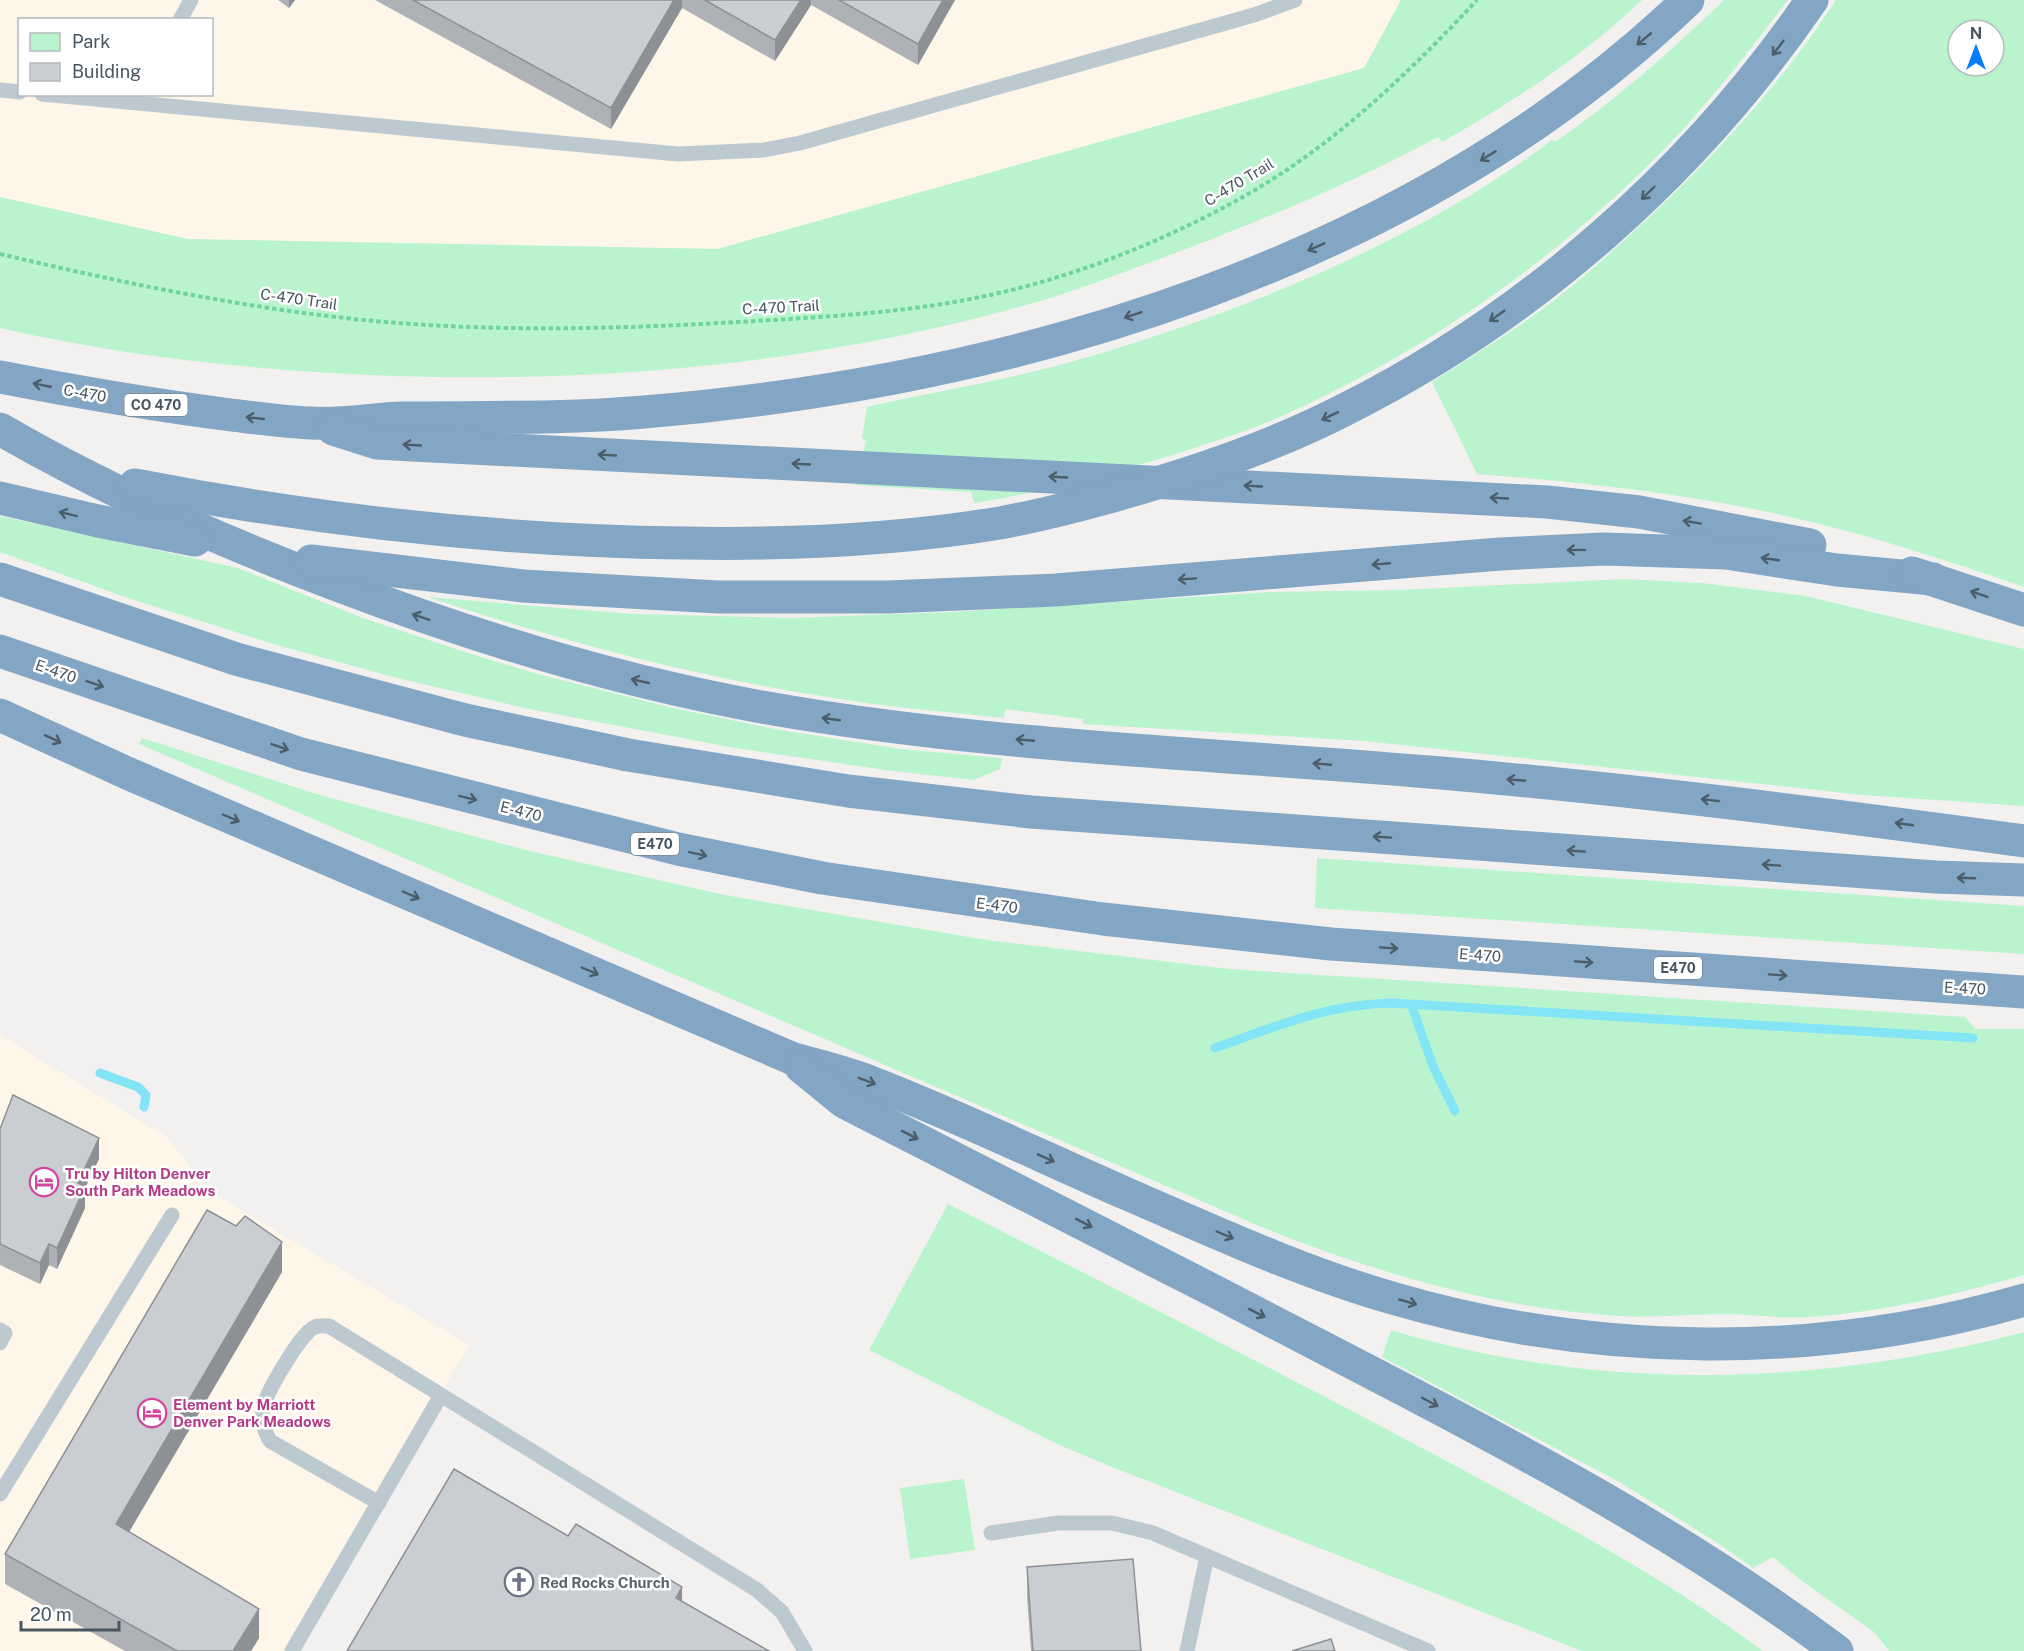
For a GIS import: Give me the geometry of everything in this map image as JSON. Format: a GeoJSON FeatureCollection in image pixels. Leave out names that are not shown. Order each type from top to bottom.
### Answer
{"type":"FeatureCollection","features":[{"type":"Feature","properties":{"kind":"highway"},"geometry":{"type":"LineString","coordinates":[[313,424],[399,418],[565,417],[720,404],[897,376],[1079,332],[1189,296],[1296,256],[1427,192],[1490,155],[1568,100],[1612,67],[1688,0]]}},
{"type":"Feature","properties":{"kind":"highway"},"geometry":{"type":"LineString","coordinates":[[0,452],[116,481],[266,508],[407,527],[554,539],[694,543],[843,540],[999,523],[1062,510],[1218,463],[1315,424],[1401,378],[1501,314],[1618,221],[1679,163],[1740,96],[1812,0]]}},
{"type":"Feature","properties":{"kind":"highway","name":"C-470"},"geometry":{"type":"LineString","coordinates":[[0,377],[152,404],[313,424]]}},
{"type":"Feature","properties":{"kind":"highway"},"geometry":{"type":"LineString","coordinates":[[313,424],[377,443],[1503,498],[1619,509],[1800,542],[1933,579],[2024,610]]}},
{"type":"Feature","properties":{"kind":"highway"},"geometry":{"type":"LineString","coordinates":[[0,429],[57,461],[208,533],[391,606],[531,653],[662,686],[794,713],[950,734],[1584,786],[1781,808],[2024,840]]}},
{"type":"Feature","properties":{"kind":"highway"},"geometry":{"type":"LineString","coordinates":[[0,498],[98,522],[351,567],[554,589],[688,596],[858,598],[1056,590],[1512,553],[1604,549],[1726,553],[1837,570],[1933,579]]}},
{"type":"Feature","properties":{"kind":"highway"},"geometry":{"type":"LineString","coordinates":[[0,579],[226,656],[465,720],[628,755],[848,791],[1042,813],[1924,876],[2024,880]]}},
{"type":"Feature","properties":{"kind":"highway","name":"E-470"},"geometry":{"type":"LineString","coordinates":[[0,651],[301,754],[678,849],[832,880],[1102,919],[1331,944],[2024,992]]}},
{"type":"Feature","properties":{"kind":"highway"},"geometry":{"type":"LineString","coordinates":[[0,715],[159,787],[791,1058],[864,1080],[1128,1195],[1331,1278],[1401,1300],[1499,1324],[1633,1341],[1709,1345],[1783,1343],[1855,1336],[1918,1325],[2024,1300]]}},
{"type":"Feature","properties":{"kind":"highway"},"geometry":{"type":"LineString","coordinates":[[791,1058],[844,1102],[1422,1397],[1601,1494],[1694,1551],[1837,1651]]}},
{"type":"Feature","properties":{"kind":"lane"},"geometry":{"type":"LineString","coordinates":[[181,18],[191,0]]}},
{"type":"Feature","properties":{"kind":"lane"},"geometry":{"type":"LineString","coordinates":[[79,96],[135,99],[678,154],[764,150],[811,140],[1254,15],[1295,0]]}},
{"type":"Feature","properties":{"kind":"lane"},"geometry":{"type":"LineString","coordinates":[[0,90],[18,92]]}},
{"type":"Feature","properties":{"kind":"lane"},"geometry":{"type":"LineString","coordinates":[[0,1494],[172,1215]]}},
{"type":"Feature","properties":{"kind":"lane"},"geometry":{"type":"LineString","coordinates":[[379,1503],[270,1441],[265,1431],[263,1405],[291,1356],[306,1334],[315,1326],[329,1326],[440,1397],[758,1590],[782,1612],[805,1651]]}},
{"type":"Feature","properties":{"kind":"lane"},"geometry":{"type":"LineString","coordinates":[[0,1330],[5,1333],[0,1343]]}},
{"type":"Feature","properties":{"kind":"lane"},"geometry":{"type":"LineString","coordinates":[[292,1651],[440,1397]]}},
{"type":"Feature","properties":{"kind":"lane"},"geometry":{"type":"LineString","coordinates":[[991,1533],[1058,1523],[1112,1523],[1153,1533],[1428,1651]]}},
{"type":"Feature","properties":{"kind":"lane"},"geometry":{"type":"LineString","coordinates":[[1187,1651],[1207,1556]]}},
{"type":"Feature","properties":{"kind":"path","name":"C-470 Trail"},"geometry":{"type":"LineString","coordinates":[[0,254],[225,301],[327,316],[446,326],[538,328],[658,326],[840,316],[939,304],[991,295],[1090,265],[1180,228],[1245,196],[1361,113],[1418,62],[1477,0]]}},
{"type":"Feature","properties":{"kind":"shaded area"},"geometry":{"type":"Polygon","coordinates":[[[0,0],[1401,0],[1364,68],[718,249],[188,239],[0,197],[0,0]]]}},
{"type":"Feature","properties":{"kind":"shaded area"},"geometry":{"type":"Polygon","coordinates":[[[0,1035],[168,1138],[207,1190],[469,1345],[289,1651],[0,1651],[0,1035]]]}},
{"type":"Feature","properties":{"kind":"green space"},"geometry":{"type":"Polygon","coordinates":[[[1401,0],[1642,0],[1595,41],[1546,77],[1495,111],[1442,142],[1438,137],[1348,182],[1287,209],[1084,287],[964,321],[880,340],[711,365],[625,372],[454,377],[369,375],[229,365],[137,354],[0,328],[0,197],[188,239],[717,249],[1364,68],[1401,0]]]}},
{"type":"Feature","properties":{"kind":"green space"},"geometry":{"type":"Polygon","coordinates":[[[1724,0],[1788,0],[1703,107],[1629,184],[1536,264],[1435,334],[1382,365],[1328,394],[1252,428],[1159,459],[1054,488],[974,503],[971,492],[855,485],[866,441],[862,438],[867,407],[1029,373],[1116,349],[1247,303],[1377,246],[1498,178],[1552,140],[1555,142],[1642,74],[1724,0]]]}},
{"type":"Feature","properties":{"kind":"green space"},"geometry":{"type":"Polygon","coordinates":[[[1836,0],[2024,0],[2024,587],[1890,543],[1787,516],[1616,487],[1477,474],[1432,382],[1555,300],[1607,256],[1644,223],[1714,153],[1809,40],[1836,0]]]}},
{"type":"Feature","properties":{"kind":"green space"},"geometry":{"type":"Polygon","coordinates":[[[0,516],[238,568],[360,617],[538,674],[669,707],[775,729],[901,749],[1002,758],[1000,769],[974,780],[892,771],[735,748],[529,709],[397,678],[273,644],[128,598],[0,552],[0,516]]]}},
{"type":"Feature","properties":{"kind":"green space"},"geometry":{"type":"Polygon","coordinates":[[[1624,579],[1702,583],[1806,596],[2024,649],[2024,806],[1863,795],[1364,741],[1083,724],[1083,719],[1005,709],[1004,718],[872,704],[726,679],[625,655],[526,628],[427,597],[633,614],[791,618],[951,612],[1271,592],[1400,590],[1624,579]]]}},
{"type":"Feature","properties":{"kind":"green space"},"geometry":{"type":"Polygon","coordinates":[[[142,738],[323,796],[534,852],[725,895],[986,940],[1229,969],[1965,1017],[1976,1029],[2024,1029],[2024,1275],[1945,1296],[1891,1307],[1837,1315],[1778,1317],[1724,1314],[1619,1316],[1573,1312],[1483,1297],[1394,1274],[1264,1228],[139,744],[142,738]]]}},
{"type":"Feature","properties":{"kind":"green space"},"geometry":{"type":"Polygon","coordinates":[[[1317,858],[2024,906],[2024,954],[1315,908],[1317,858]]]}},
{"type":"Feature","properties":{"kind":"green space"},"geometry":{"type":"Polygon","coordinates":[[[948,1204],[1255,1361],[1522,1502],[1645,1572],[1725,1623],[1763,1651],[1582,1651],[1057,1444],[869,1350],[948,1204]]]}},
{"type":"Feature","properties":{"kind":"green space"},"geometry":{"type":"Polygon","coordinates":[[[1391,1330],[1469,1350],[1547,1364],[1627,1372],[1707,1375],[1787,1372],[1867,1364],[1946,1350],[2024,1332],[2024,1651],[1889,1651],[1874,1632],[1802,1581],[1773,1557],[1753,1568],[1716,1542],[1621,1483],[1382,1357],[1391,1330]]]}},
{"type":"Feature","properties":{"kind":"green space"},"geometry":{"type":"Polygon","coordinates":[[[964,1479],[975,1550],[910,1559],[900,1488],[964,1479]]]}},
{"type":"Feature","properties":{"kind":"building"},"geometry":{"type":"Polygon","coordinates":[[[413,0],[674,0],[611,108],[413,0]]]}},
{"type":"Feature","properties":{"kind":"building"},"geometry":{"type":"Polygon","coordinates":[[[705,0],[801,0],[775,40],[705,0]]]}},
{"type":"Feature","properties":{"kind":"building"},"geometry":{"type":"Polygon","coordinates":[[[839,0],[943,0],[918,44],[839,0]]]}},
{"type":"Feature","properties":{"kind":"building","name":"Tru by Hilton Denver South Park Meadows"},"geometry":{"type":"Polygon","coordinates":[[[13,1095],[99,1138],[78,1183],[85,1187],[57,1248],[49,1244],[40,1263],[0,1244],[0,1129],[13,1095]]]}},
{"type":"Feature","properties":{"kind":"building","name":"Element by Marriott Denver Park Meadows"},"geometry":{"type":"Polygon","coordinates":[[[207,1210],[236,1226],[245,1216],[282,1242],[116,1524],[259,1609],[233,1651],[177,1651],[5,1554],[207,1210]]]}},
{"type":"Feature","properties":{"kind":"building","name":"Red Rocks Church"},"geometry":{"type":"Polygon","coordinates":[[[454,1469],[568,1536],[576,1524],[682,1587],[676,1598],[769,1651],[347,1651],[454,1469]]]}},
{"type":"Feature","properties":{"kind":"building"},"geometry":{"type":"Polygon","coordinates":[[[1133,1559],[1141,1651],[1033,1651],[1027,1567],[1133,1559]]]}},
{"type":"Feature","properties":{"kind":"building"},"geometry":{"type":"Polygon","coordinates":[[[1331,1639],[1335,1651],[1292,1651],[1331,1639]]]}},
{"type":"Feature","properties":{"kind":"waterway"},"geometry":{"type":"LineString","coordinates":[[1215,1048],[1322,1012],[1391,1003],[1973,1038]]}},
{"type":"Feature","properties":{"kind":"waterway"},"geometry":{"type":"LineString","coordinates":[[1411,1004],[1433,1066],[1455,1111]]}},
{"type":"Feature","properties":{"kind":"waterway"},"geometry":{"type":"LineString","coordinates":[[100,1073],[138,1087],[146,1095],[144,1107]]}},
{"type":"Feature","properties":{"kind":"place","name":"Tru by Hilton Denver South Park Meadows"},"geometry":{"type":"Point","coordinates":[44,1182]}},
{"type":"Feature","properties":{"kind":"place","name":"Element by Marriott Denver Park Meadows"},"geometry":{"type":"Point","coordinates":[152,1413]}},
{"type":"Feature","properties":{"kind":"place","name":"Red Rocks Church"},"geometry":{"type":"Point","coordinates":[519,1582]}}]}
